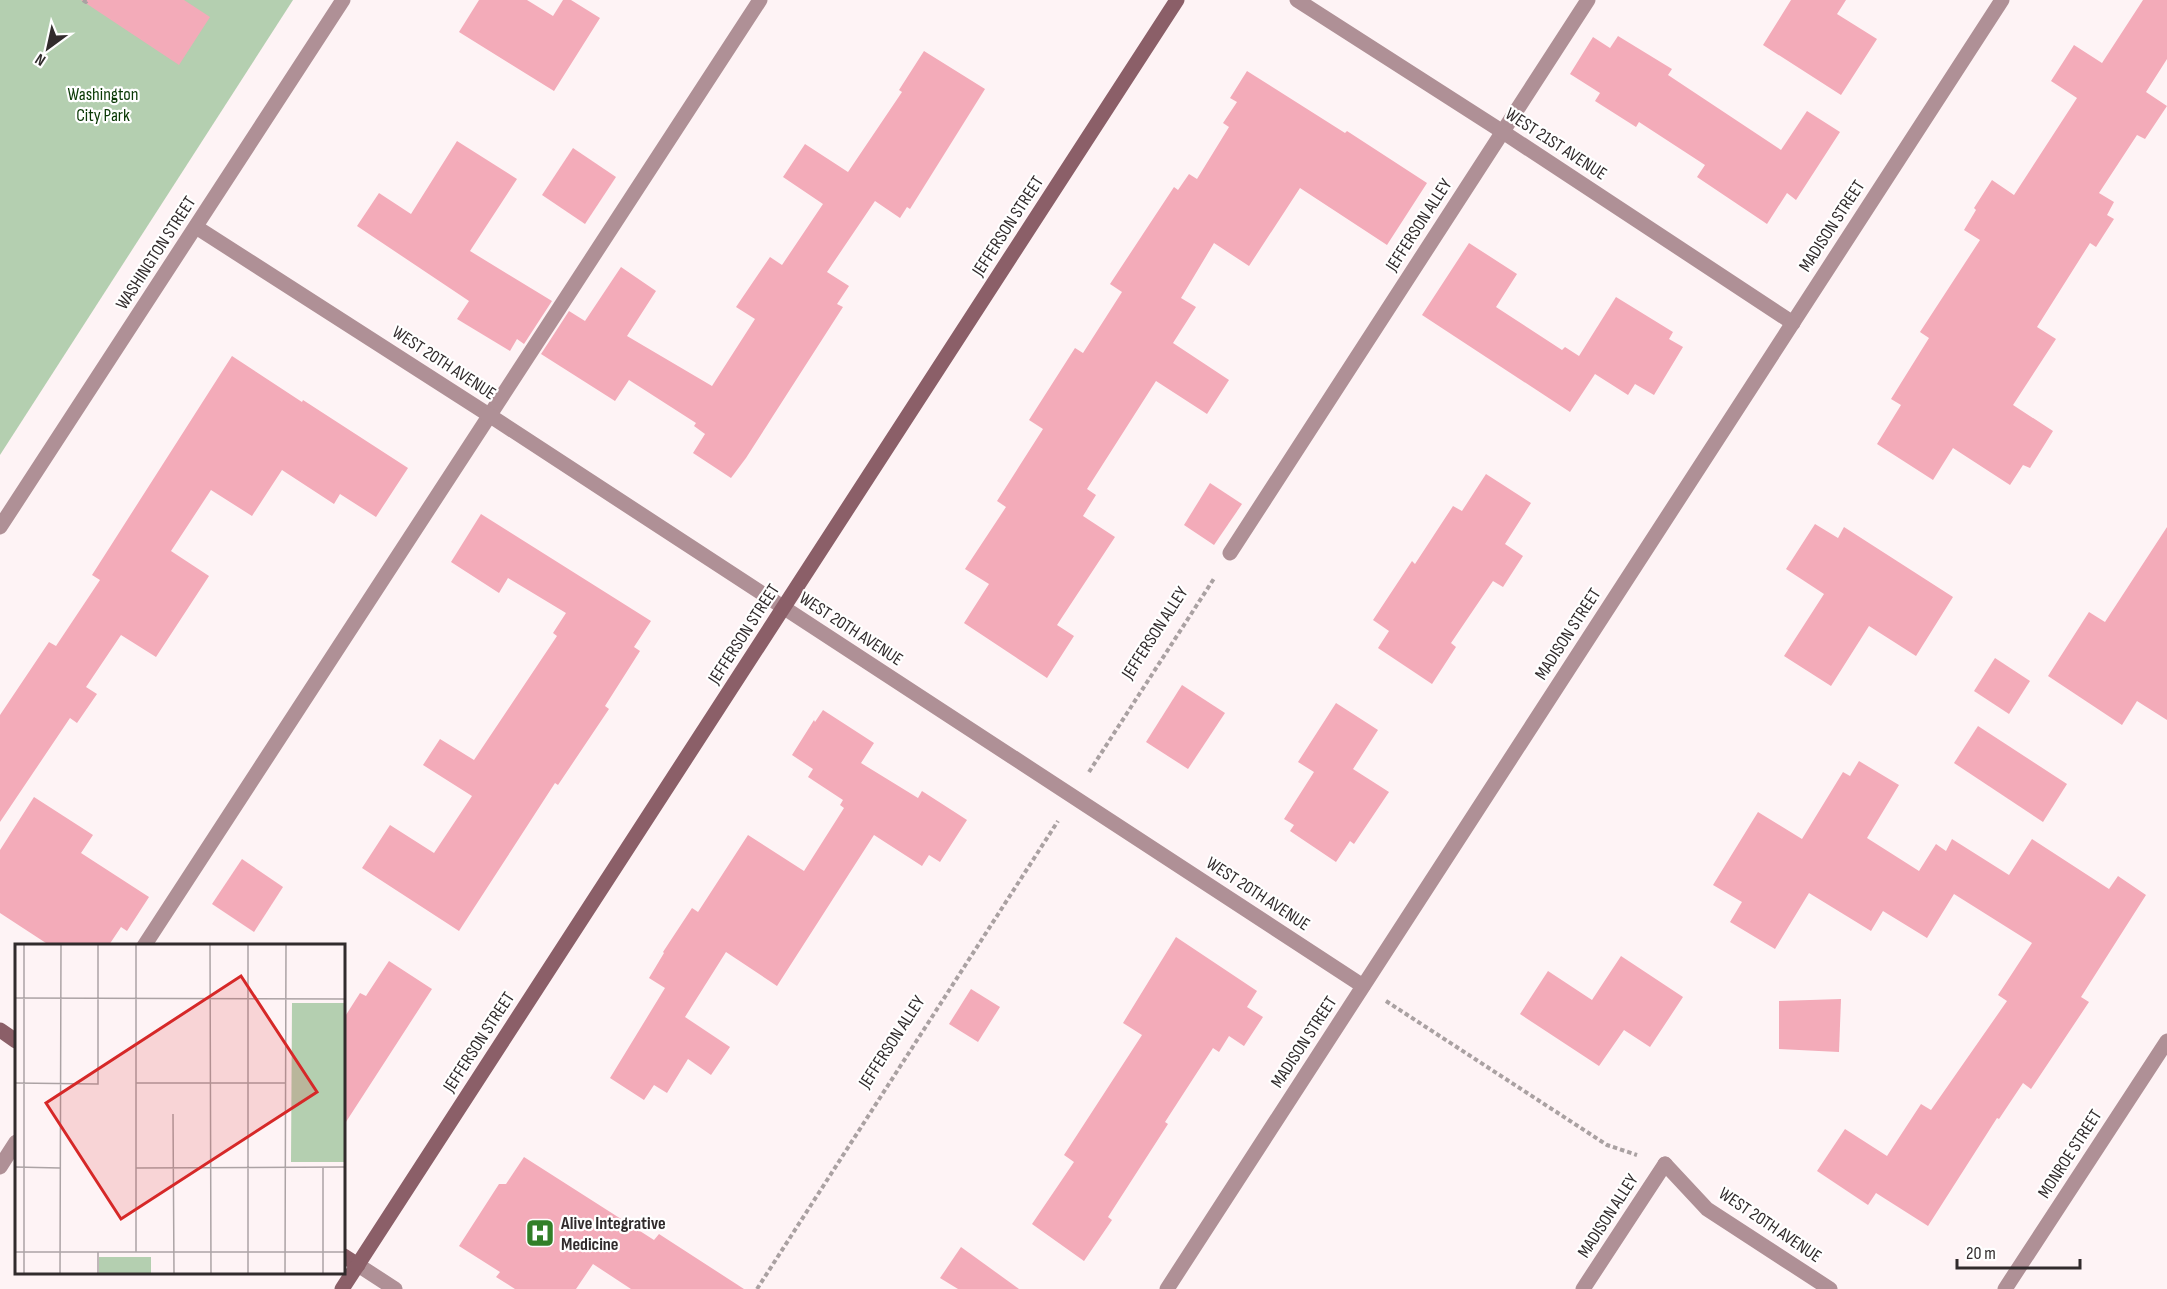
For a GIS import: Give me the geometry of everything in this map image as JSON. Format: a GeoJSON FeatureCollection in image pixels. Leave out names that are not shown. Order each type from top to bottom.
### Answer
{"type":"FeatureCollection","features":[{"type":"Feature","properties":{"kind":"street","name":"WASHINGTON STREET"},"geometry":{"type":"LineString","coordinates":[[0,527],[343,0]]}},
{"type":"Feature","properties":{"kind":"street"},"geometry":{"type":"LineString","coordinates":[[145,944],[760,0]]}},
{"type":"Feature","properties":{"kind":"street","name":"JEFFERSON STREET"},"geometry":{"type":"LineString","coordinates":[[342,1289],[1177,0]]}},
{"type":"Feature","properties":{"kind":"street","name":"WEST 21ST AVENUE"},"geometry":{"type":"LineString","coordinates":[[1297,0],[1793,322]]}},
{"type":"Feature","properties":{"kind":"street","name":"JEFFERSON ALLEY"},"geometry":{"type":"LineString","coordinates":[[1230,553],[1588,0]]}},
{"type":"Feature","properties":{"kind":"street","name":"MADISON STREET"},"geometry":{"type":"LineString","coordinates":[[1167,1289],[2002,0]]}},
{"type":"Feature","properties":{"kind":"street","name":"WEST 20TH AVENUE"},"geometry":{"type":"LineString","coordinates":[[196,227],[489,415],[1363,986]]}},
{"type":"Feature","properties":{"kind":"street"},"geometry":{"type":"LineString","coordinates":[[0,1030],[15,1040]]}},
{"type":"Feature","properties":{"kind":"street","name":"MONROE STREET"},"geometry":{"type":"LineString","coordinates":[[2005,1289],[2167,1041]]}},
{"type":"Feature","properties":{"kind":"street"},"geometry":{"type":"LineString","coordinates":[[0,1167],[15,1144]]}},
{"type":"Feature","properties":{"kind":"street","name":"WEST 20TH AVENUE"},"geometry":{"type":"LineString","coordinates":[[1665,1164],[1707,1209],[1830,1289]]}},
{"type":"Feature","properties":{"kind":"street","name":"MADISON ALLEY"},"geometry":{"type":"LineString","coordinates":[[1583,1289],[1665,1164]]}},
{"type":"Feature","properties":{"kind":"street"},"geometry":{"type":"LineString","coordinates":[[345,1257],[394,1289]]}},
{"type":"Feature","properties":{"kind":"path","name":"JEFFERSON ALLEY"},"geometry":{"type":"LineString","coordinates":[[757,1289],[1230,553]]}},
{"type":"Feature","properties":{"kind":"path"},"geometry":{"type":"LineString","coordinates":[[1363,986],[1606,1145],[1665,1164]]}},
{"type":"Feature","properties":{"kind":"green space","name":"Washington City Park"},"geometry":{"type":"Polygon","coordinates":[[[0,0],[293,0],[0,455],[0,0]]]}},
{"type":"Feature","properties":{"kind":"building"},"geometry":{"type":"Polygon","coordinates":[[[81,0],[184,0],[210,17],[179,65],[81,0]]]}},
{"type":"Feature","properties":{"kind":"building"},"geometry":{"type":"Polygon","coordinates":[[[479,0],[527,0],[553,16],[563,0],[571,0],[600,18],[554,91],[459,32],[479,0]]]}},
{"type":"Feature","properties":{"kind":"building"},"geometry":{"type":"Polygon","coordinates":[[[1791,0],[1846,0],[1837,14],[1877,39],[1841,95],[1763,45],[1791,0]]]}},
{"type":"Feature","properties":{"kind":"building"},"geometry":{"type":"Polygon","coordinates":[[[2143,0],[2167,0],[2167,59],[2146,92],[2167,106],[2145,139],[2137,135],[2099,193],[2114,202],[2107,215],[2114,219],[2096,247],[2090,243],[2037,327],[2056,339],[2013,405],[2053,431],[2030,468],[2023,465],[2010,485],[1953,448],[1933,480],[1877,444],[1901,405],[1891,399],[1929,338],[1920,332],[1980,240],[1964,230],[1976,210],[1974,208],[1992,180],[2014,195],[2077,98],[2051,81],[2074,45],[2102,63],[2143,0]]]}},
{"type":"Feature","properties":{"kind":"building"},"geometry":{"type":"Polygon","coordinates":[[[1618,36],[1672,69],[1668,75],[1781,150],[1807,111],[1840,132],[1796,200],[1787,193],[1767,224],[1697,177],[1705,165],[1639,122],[1636,127],[1595,101],[1600,93],[1570,74],[1593,37],[1610,48],[1618,36]]]}},
{"type":"Feature","properties":{"kind":"building"},"geometry":{"type":"Polygon","coordinates":[[[924,51],[985,89],[910,209],[907,207],[900,218],[875,201],[827,272],[849,286],[837,304],[843,307],[731,478],[693,453],[705,434],[694,426],[696,423],[629,380],[615,401],[541,354],[569,311],[585,321],[621,267],[656,291],[627,336],[712,386],[755,319],[736,307],[770,257],[782,265],[823,204],[783,177],[805,144],[848,172],[902,92],[899,90],[924,51]]]}},
{"type":"Feature","properties":{"kind":"building"},"geometry":{"type":"Polygon","coordinates":[[[1247,71],[1345,133],[1347,131],[1427,183],[1387,245],[1300,188],[1249,266],[1214,243],[1181,298],[1196,307],[1173,343],[1229,380],[1207,414],[1156,381],[1087,489],[1096,495],[1083,516],[1115,537],[1057,625],[1074,636],[1047,678],[964,623],[989,584],[965,569],[1006,507],[997,501],[1043,429],[1029,420],[1075,348],[1083,353],[1122,292],[1110,284],[1174,187],[1178,190],[1189,174],[1197,179],[1229,127],[1223,123],[1237,102],[1230,98],[1247,71]]]}},
{"type":"Feature","properties":{"kind":"building"},"geometry":{"type":"Polygon","coordinates":[[[457,141],[517,179],[470,251],[552,301],[524,344],[517,339],[510,351],[457,319],[469,301],[357,226],[379,193],[411,214],[457,141]]]}},
{"type":"Feature","properties":{"kind":"building"},"geometry":{"type":"Polygon","coordinates":[[[573,148],[616,177],[585,224],[542,195],[573,148]]]}},
{"type":"Feature","properties":{"kind":"building"},"geometry":{"type":"Polygon","coordinates":[[[1469,243],[1517,274],[1496,307],[1562,350],[1565,347],[1579,356],[1616,297],[1673,332],[1669,339],[1683,347],[1654,395],[1635,384],[1628,395],[1595,374],[1570,412],[1422,315],[1469,243]]]}},
{"type":"Feature","properties":{"kind":"building"},"geometry":{"type":"Polygon","coordinates":[[[232,356],[408,468],[376,517],[340,494],[334,504],[282,470],[252,516],[211,490],[171,551],[209,576],[156,657],[121,635],[86,687],[97,694],[77,723],[70,718],[0,822],[0,715],[49,642],[56,646],[100,580],[92,575],[232,356]]]}},
{"type":"Feature","properties":{"kind":"building"},"geometry":{"type":"Polygon","coordinates":[[[1486,474],[1531,503],[1505,544],[1523,556],[1503,587],[1493,581],[1451,643],[1456,647],[1432,684],[1378,648],[1389,631],[1373,620],[1412,561],[1415,564],[1453,506],[1462,511],[1486,474]]]}},
{"type":"Feature","properties":{"kind":"building"},"geometry":{"type":"Polygon","coordinates":[[[1210,483],[1242,504],[1214,545],[1184,525],[1210,483]]]}},
{"type":"Feature","properties":{"kind":"building"},"geometry":{"type":"Polygon","coordinates":[[[481,514],[651,621],[634,647],[640,651],[605,706],[609,709],[558,785],[555,783],[459,931],[362,868],[390,825],[434,853],[472,796],[423,765],[440,739],[474,760],[557,636],[553,633],[566,613],[508,578],[499,593],[451,562],[481,514]]]}},
{"type":"Feature","properties":{"kind":"building"},"geometry":{"type":"Polygon","coordinates":[[[1815,524],[1838,538],[1844,527],[1953,597],[1916,656],[1869,626],[1831,686],[1784,656],[1824,594],[1786,569],[1815,524]]]}},
{"type":"Feature","properties":{"kind":"building"},"geometry":{"type":"Polygon","coordinates":[[[2167,527],[2167,720],[2137,701],[2122,725],[2048,676],[2089,612],[2105,622],[2167,527]]]}},
{"type":"Feature","properties":{"kind":"building"},"geometry":{"type":"Polygon","coordinates":[[[1995,658],[2030,681],[2009,714],[1974,691],[1995,658]]]}},
{"type":"Feature","properties":{"kind":"building"},"geometry":{"type":"Polygon","coordinates":[[[1182,685],[1225,713],[1188,769],[1146,742],[1182,685]]]}},
{"type":"Feature","properties":{"kind":"building"},"geometry":{"type":"Polygon","coordinates":[[[1336,703],[1378,730],[1353,769],[1389,792],[1354,844],[1350,841],[1336,862],[1290,831],[1294,825],[1284,819],[1314,772],[1298,762],[1336,703]]]}},
{"type":"Feature","properties":{"kind":"building"},"geometry":{"type":"Polygon","coordinates":[[[823,710],[874,743],[861,763],[918,798],[922,791],[967,820],[940,862],[929,855],[922,866],[874,835],[777,986],[726,952],[685,1017],[730,1047],[711,1075],[688,1059],[667,1093],[654,1085],[644,1100],[610,1078],[665,988],[649,978],[692,908],[698,912],[748,835],[804,871],[844,808],[840,805],[843,800],[808,777],[813,769],[792,755],[823,710]]]}},
{"type":"Feature","properties":{"kind":"building"},"geometry":{"type":"Polygon","coordinates":[[[1978,726],[2067,784],[2043,822],[1954,763],[1978,726]]]}},
{"type":"Feature","properties":{"kind":"building"},"geometry":{"type":"Polygon","coordinates":[[[1859,761],[1899,785],[1867,838],[1919,871],[1936,844],[1946,851],[1952,839],[2009,875],[2032,839],[2109,889],[2118,876],[2146,895],[2081,997],[2089,1002],[2031,1089],[2023,1083],[1999,1119],[1997,1118],[1928,1226],[1876,1193],[1868,1205],[1817,1171],[1845,1129],[1887,1156],[1921,1104],[1931,1110],[2007,1001],[1998,995],[2032,943],[1954,894],[1927,938],[1883,911],[1871,931],[1809,893],[1775,949],[1730,922],[1742,902],[1713,885],[1758,812],[1802,839],[1843,772],[1850,776],[1859,761]]]}},
{"type":"Feature","properties":{"kind":"building"},"geometry":{"type":"Polygon","coordinates":[[[34,797],[93,835],[81,853],[149,897],[127,931],[121,927],[110,944],[47,944],[0,913],[0,850],[34,797]]]}},
{"type":"Feature","properties":{"kind":"building"},"geometry":{"type":"Polygon","coordinates":[[[242,859],[283,887],[254,932],[212,904],[242,859]]]}},
{"type":"Feature","properties":{"kind":"building"},"geometry":{"type":"Polygon","coordinates":[[[1176,937],[1257,991],[1247,1007],[1263,1017],[1244,1046],[1229,1036],[1219,1052],[1213,1048],[1165,1122],[1168,1124],[1108,1217],[1112,1220],[1084,1261],[1032,1224],[1074,1162],[1064,1155],[1142,1035],[1123,1023],[1176,937]]]}},
{"type":"Feature","properties":{"kind":"building"},"geometry":{"type":"Polygon","coordinates":[[[1621,956],[1683,997],[1650,1047],[1624,1030],[1599,1066],[1520,1014],[1548,971],[1592,1000],[1621,956]]]}},
{"type":"Feature","properties":{"kind":"building"},"geometry":{"type":"Polygon","coordinates":[[[389,961],[432,989],[345,1123],[345,1016],[360,993],[366,996],[389,961]]]}},
{"type":"Feature","properties":{"kind":"building"},"geometry":{"type":"Polygon","coordinates":[[[971,989],[1000,1007],[978,1042],[949,1024],[971,989]]]}},
{"type":"Feature","properties":{"kind":"building"},"geometry":{"type":"Polygon","coordinates":[[[1841,999],[1839,1052],[1779,1049],[1779,1001],[1841,999]]]}},
{"type":"Feature","properties":{"kind":"building","name":"Alive Integrative Medicine"},"geometry":{"type":"Polygon","coordinates":[[[524,1157],[654,1240],[659,1234],[744,1289],[631,1289],[593,1264],[576,1289],[515,1289],[496,1277],[500,1272],[459,1246],[499,1184],[506,1184],[524,1157]]]}},
{"type":"Feature","properties":{"kind":"building"},"geometry":{"type":"Polygon","coordinates":[[[961,1247],[1019,1289],[958,1289],[940,1278],[961,1247]]]}},
{"type":"Feature","properties":{"kind":"place","name":"Alive Integrative Medicine"},"geometry":{"type":"Point","coordinates":[540,1233]}}]}
